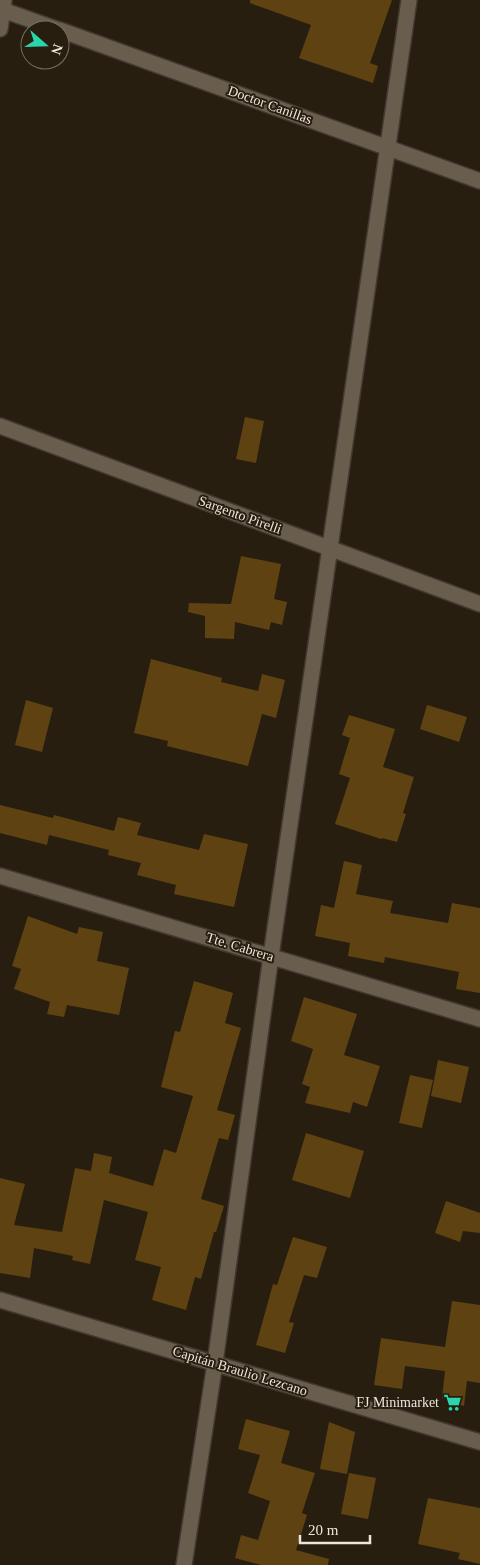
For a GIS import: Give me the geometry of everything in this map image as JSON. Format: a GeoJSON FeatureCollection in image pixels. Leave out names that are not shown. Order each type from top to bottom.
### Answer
{"type":"FeatureCollection","features":[{"type":"Feature","properties":{"kind":"street"},"geometry":{"type":"LineString","coordinates":[[184,1565],[409,0]]}},
{"type":"Feature","properties":{"kind":"street"},"geometry":{"type":"LineString","coordinates":[[0,29],[2,6]]}},
{"type":"Feature","properties":{"kind":"street","name":"Doctor Canillas"},"geometry":{"type":"LineString","coordinates":[[2,6],[36,20]]}},
{"type":"Feature","properties":{"kind":"street","name":"Doctor Canillas"},"geometry":{"type":"LineString","coordinates":[[70,34],[480,181]]}},
{"type":"Feature","properties":{"kind":"street","name":"Sargento Pirelli"},"geometry":{"type":"LineString","coordinates":[[0,426],[480,604]]}},
{"type":"Feature","properties":{"kind":"street","name":"Tte. Cabrera"},"geometry":{"type":"LineString","coordinates":[[0,876],[480,1019]]}},
{"type":"Feature","properties":{"kind":"street","name":"Capitán Braulio Lezcano"},"geometry":{"type":"LineString","coordinates":[[0,1300],[480,1442]]}},
{"type":"Feature","properties":{"kind":"building"},"geometry":{"type":"Polygon","coordinates":[[[250,0],[392,0],[370,63],[378,66],[373,83],[299,58],[311,25],[250,3],[250,0]]]}},
{"type":"Feature","properties":{"kind":"building"},"geometry":{"type":"Polygon","coordinates":[[[245,417],[264,421],[256,463],[236,459],[245,417]]]}},
{"type":"Feature","properties":{"kind":"building"},"geometry":{"type":"Polygon","coordinates":[[[241,556],[281,564],[274,599],[287,602],[282,625],[271,622],[269,630],[235,622],[234,639],[205,638],[205,616],[188,612],[189,603],[231,604],[241,556]]]}},
{"type":"Feature","properties":{"kind":"building"},"geometry":{"type":"Polygon","coordinates":[[[151,659],[222,678],[221,682],[258,691],[262,674],[285,680],[276,718],[262,714],[248,766],[167,746],[168,741],[134,733],[151,659]]]}},
{"type":"Feature","properties":{"kind":"building"},"geometry":{"type":"Polygon","coordinates":[[[26,700],[53,708],[42,752],[15,745],[26,700]]]}},
{"type":"Feature","properties":{"kind":"building"},"geometry":{"type":"Polygon","coordinates":[[[427,705],[467,717],[459,742],[420,729],[427,705]]]}},
{"type":"Feature","properties":{"kind":"building"},"geometry":{"type":"Polygon","coordinates":[[[349,715],[395,729],[383,767],[414,777],[403,813],[406,814],[397,842],[381,839],[335,824],[350,778],[339,774],[350,738],[342,735],[349,715]]]}},
{"type":"Feature","properties":{"kind":"building"},"geometry":{"type":"Polygon","coordinates":[[[0,805],[53,818],[54,815],[114,831],[118,817],[141,823],[137,835],[199,850],[204,834],[248,844],[234,907],[174,894],[176,885],[137,875],[141,863],[108,855],[109,850],[49,835],[47,845],[0,833],[0,805]]]}},
{"type":"Feature","properties":{"kind":"building"},"geometry":{"type":"Polygon","coordinates":[[[344,861],[362,865],[356,894],[393,901],[390,913],[448,923],[452,903],[480,908],[480,993],[456,989],[459,972],[385,957],[384,963],[348,956],[350,943],[315,936],[321,905],[334,908],[344,861]]]}},
{"type":"Feature","properties":{"kind":"building"},"geometry":{"type":"Polygon","coordinates":[[[28,916],[77,934],[79,927],[103,932],[97,961],[129,968],[119,1015],[67,1005],[64,1017],[47,1014],[50,1002],[14,989],[21,969],[12,966],[28,916]]]}},
{"type":"Feature","properties":{"kind":"building"},"geometry":{"type":"Polygon","coordinates":[[[194,981],[233,993],[225,1023],[241,1028],[217,1110],[235,1115],[228,1140],[219,1138],[201,1199],[224,1206],[216,1232],[214,1232],[201,1279],[195,1277],[186,1310],[152,1300],[161,1267],[135,1260],[148,1212],[104,1200],[90,1264],[72,1260],[73,1256],[34,1248],[30,1278],[0,1273],[0,1178],[25,1184],[14,1225],[62,1232],[75,1168],[91,1171],[94,1153],[112,1157],[109,1173],[153,1186],[164,1149],[176,1153],[193,1096],[161,1087],[175,1031],[180,1032],[194,981]]]}},
{"type":"Feature","properties":{"kind":"building"},"geometry":{"type":"Polygon","coordinates":[[[304,997],[357,1014],[344,1055],[380,1066],[367,1107],[353,1102],[350,1113],[305,1103],[310,1087],[302,1084],[313,1049],[291,1041],[304,997]]]}},
{"type":"Feature","properties":{"kind":"building"},"geometry":{"type":"Polygon","coordinates":[[[438,1060],[469,1067],[461,1103],[431,1096],[438,1060]]]}},
{"type":"Feature","properties":{"kind":"building"},"geometry":{"type":"Polygon","coordinates":[[[410,1075],[433,1080],[422,1128],[399,1123],[410,1075]]]}},
{"type":"Feature","properties":{"kind":"building"},"geometry":{"type":"Polygon","coordinates":[[[306,1133],[364,1151],[350,1198],[292,1180],[306,1133]]]}},
{"type":"Feature","properties":{"kind":"building"},"geometry":{"type":"Polygon","coordinates":[[[446,1201],[480,1213],[480,1233],[463,1231],[460,1242],[435,1233],[446,1201]]]}},
{"type":"Feature","properties":{"kind":"building"},"geometry":{"type":"Polygon","coordinates":[[[293,1237],[327,1247],[317,1278],[304,1275],[289,1322],[294,1323],[285,1353],[256,1345],[273,1284],[277,1285],[293,1237]]]}},
{"type":"Feature","properties":{"kind":"building"},"geometry":{"type":"Polygon","coordinates":[[[452,1301],[480,1305],[480,1383],[467,1381],[464,1406],[442,1398],[445,1371],[405,1366],[402,1389],[374,1385],[381,1338],[445,1347],[452,1301]]]}},
{"type":"Feature","properties":{"kind":"building"},"geometry":{"type":"Polygon","coordinates":[[[246,1419],[290,1431],[281,1463],[315,1473],[302,1513],[307,1515],[296,1550],[329,1559],[328,1565],[261,1565],[235,1558],[241,1535],[258,1540],[270,1501],[248,1493],[260,1455],[238,1449],[246,1419]]]}},
{"type":"Feature","properties":{"kind":"building"},"geometry":{"type":"Polygon","coordinates":[[[329,1422],[355,1432],[347,1474],[320,1469],[329,1422]]]}},
{"type":"Feature","properties":{"kind":"building"},"geometry":{"type":"Polygon","coordinates":[[[349,1473],[376,1478],[368,1519],[341,1514],[349,1473]]]}},
{"type":"Feature","properties":{"kind":"building"},"geometry":{"type":"Polygon","coordinates":[[[428,1498],[480,1508],[480,1564],[458,1559],[460,1553],[418,1544],[428,1498]]]}},
{"type":"Feature","properties":{"kind":"place","name":"FJ Minimarket"},"geometry":{"type":"Point","coordinates":[453,1402]}}]}
